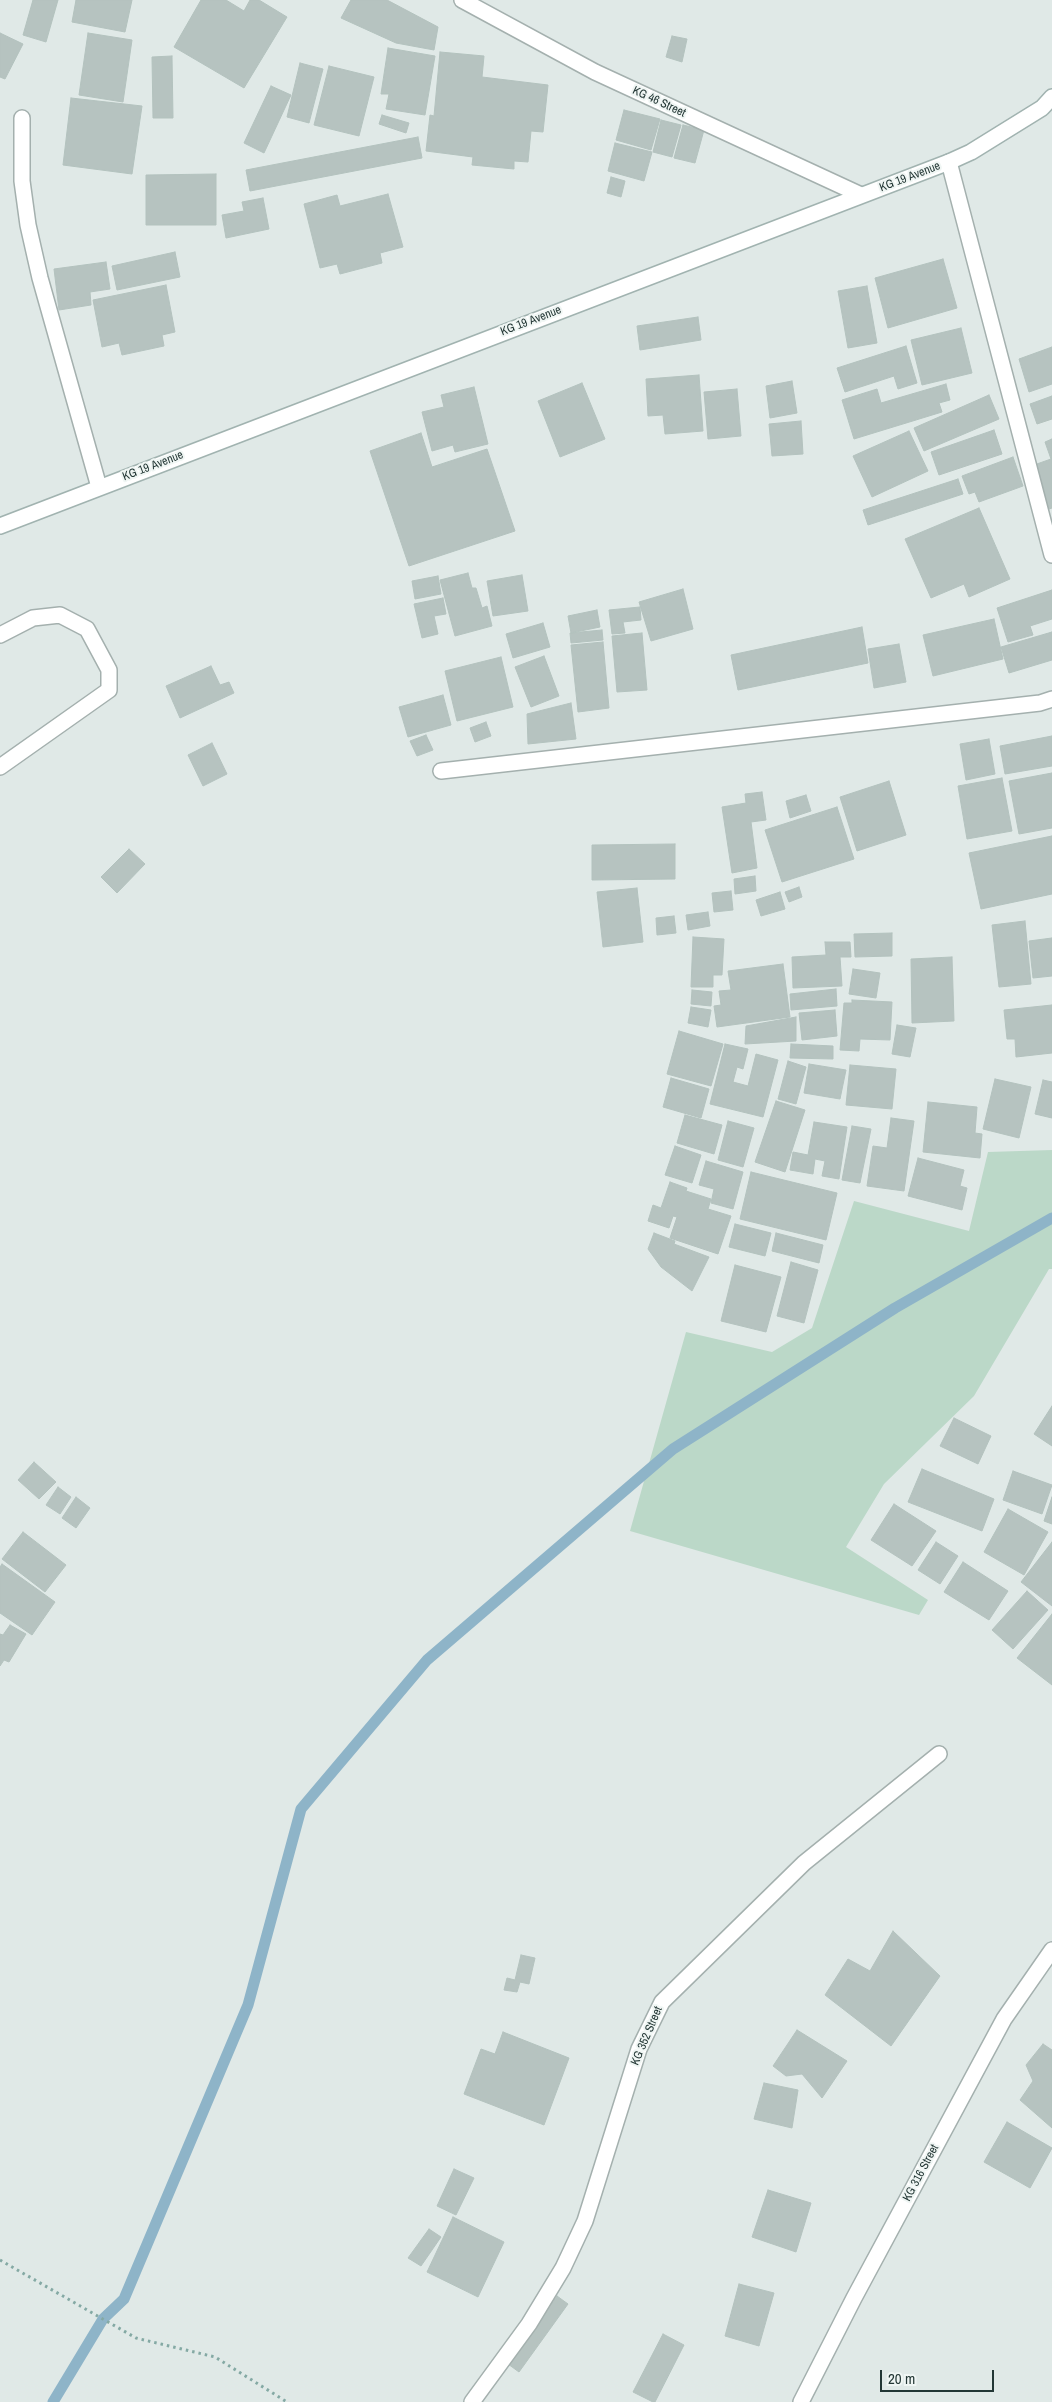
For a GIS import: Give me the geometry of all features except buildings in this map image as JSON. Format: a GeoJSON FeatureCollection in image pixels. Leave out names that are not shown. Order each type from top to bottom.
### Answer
{"type":"FeatureCollection","features":[{"type":"Feature","properties":{"kind":"street","name":"KG 46 Street"},"geometry":{"type":"LineString","coordinates":[[462,0],[595,72],[861,195]]}},
{"type":"Feature","properties":{"kind":"street","name":"KG 19 Avenue"},"geometry":{"type":"LineString","coordinates":[[0,526],[949,162],[971,152],[1049,104]]}},
{"type":"Feature","properties":{"kind":"street"},"geometry":{"type":"LineString","coordinates":[[22,118],[22,181],[28,226],[40,278],[98,487]]}},
{"type":"Feature","properties":{"kind":"street"},"geometry":{"type":"LineString","coordinates":[[949,162],[1052,555]]}},
{"type":"Feature","properties":{"kind":"street"},"geometry":{"type":"LineString","coordinates":[[0,635],[33,618],[60,615],[87,629],[109,670],[109,690],[0,768]]}},
{"type":"Feature","properties":{"kind":"street"},"geometry":{"type":"LineString","coordinates":[[441,771],[1040,703],[1052,700]]}},
{"type":"Feature","properties":{"kind":"street","name":"KG 352 Street"},"geometry":{"type":"LineString","coordinates":[[472,2402],[529,2324],[563,2268],[581,2228],[639,2049],[662,2002],[804,1863],[939,1754]]}},
{"type":"Feature","properties":{"kind":"street","name":"KG 316 Street"},"geometry":{"type":"LineString","coordinates":[[801,2402],[854,2298],[1004,2019],[1052,1950]]}},
{"type":"Feature","properties":{"kind":"path"},"geometry":{"type":"LineString","coordinates":[[0,2260],[136,2338],[215,2357],[287,2402]]}},
{"type":"Feature","properties":{"kind":"green space"},"geometry":{"type":"Polygon","coordinates":[[[1052,1150],[1052,1269],[1049,1269],[974,1396],[884,1484],[846,1547],[928,1600],[919,1615],[630,1531],[686,1332],[772,1352],[812,1328],[854,1201],[969,1231],[988,1152],[1052,1150]]]}},
{"type":"Feature","properties":{"kind":"waterway"},"geometry":{"type":"LineString","coordinates":[[53,2402],[103,2319],[124,2299],[248,2005],[301,1809],[427,1660],[673,1449],[895,1308],[1052,1218]]}}]}
